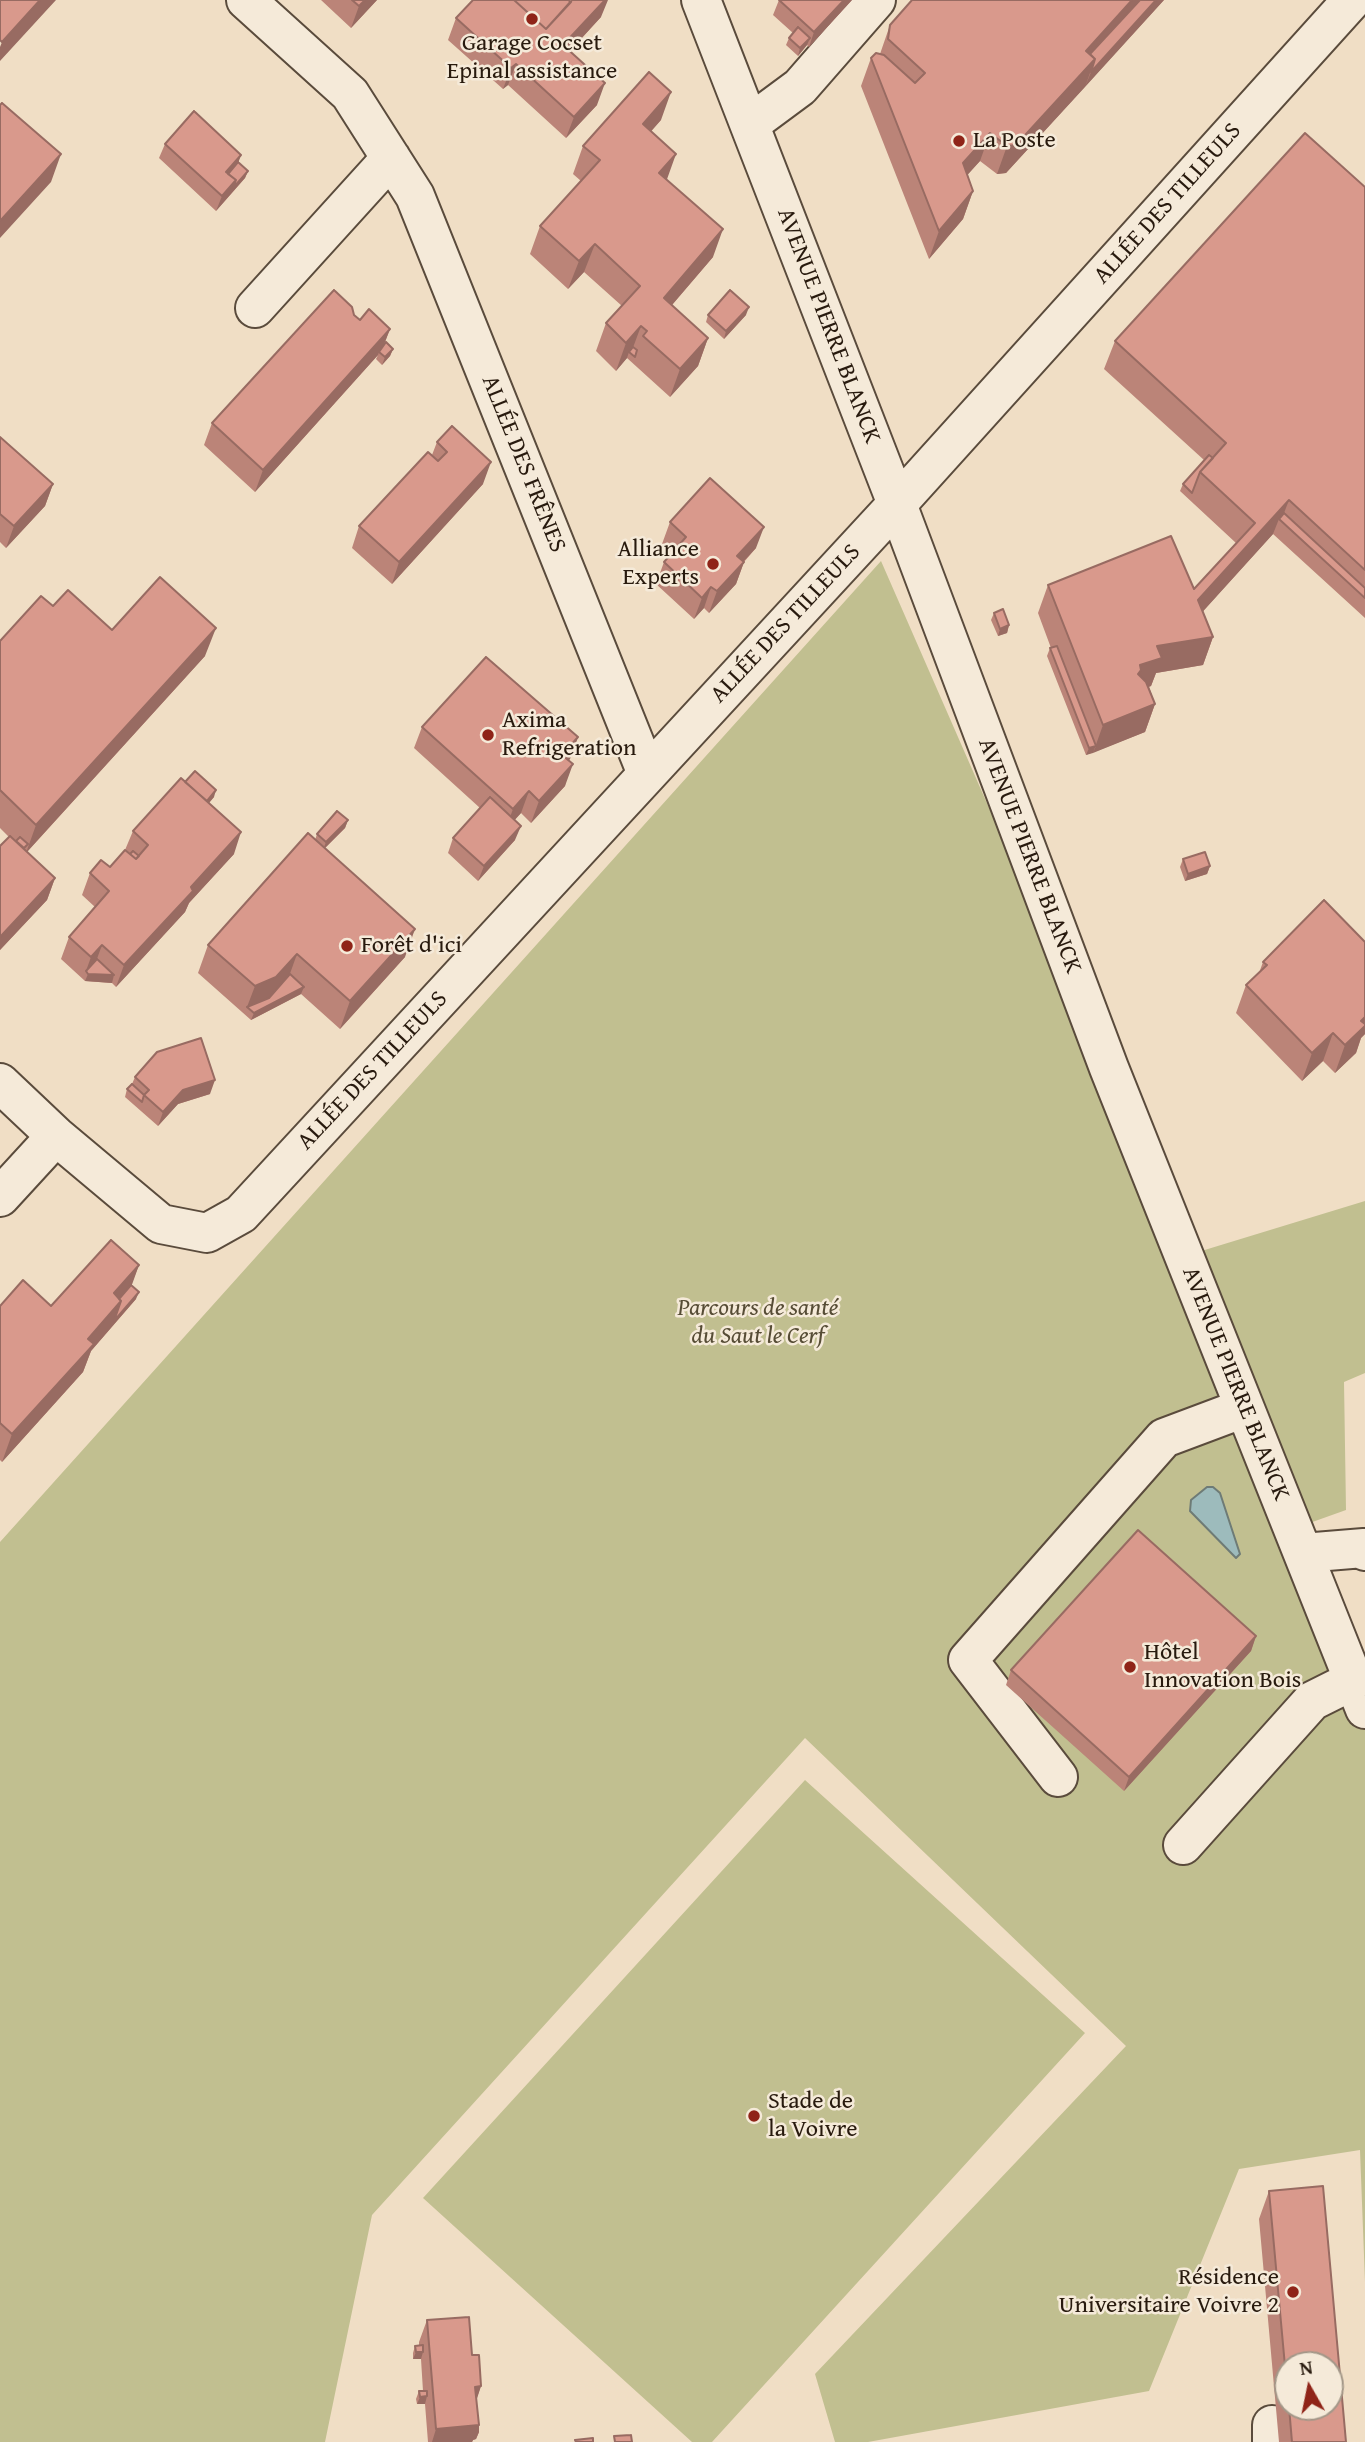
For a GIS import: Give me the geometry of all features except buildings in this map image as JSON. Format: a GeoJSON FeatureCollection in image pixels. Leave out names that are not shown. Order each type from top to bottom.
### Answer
{"type":"FeatureCollection","features":[{"type":"Feature","properties":{"kind":"street","name":"ALLÉE DES FRÊNES"},"geometry":{"type":"LineString","coordinates":[[246,0],[350,94],[415,196],[647,774]]}},
{"type":"Feature","properties":{"kind":"street"},"geometry":{"type":"LineString","coordinates":[[750,124],[800,87],[876,0]]}},
{"type":"Feature","properties":{"kind":"street","name":"ALLÉE DES TILLEULS"},"geometry":{"type":"LineString","coordinates":[[56,1136],[161,1224],[207,1233],[242,1214],[897,504],[1352,0]]}},
{"type":"Feature","properties":{"kind":"street","name":"AVENUE PIERRE BLANCK"},"geometry":{"type":"LineString","coordinates":[[713,7],[750,124],[897,504],[1109,1068],[1359,1695]]}},
{"type":"Feature","properties":{"kind":"street"},"geometry":{"type":"LineString","coordinates":[[255,308],[391,158]]}},
{"type":"Feature","properties":{"kind":"street"},"geometry":{"type":"LineString","coordinates":[[0,1083],[56,1136],[0,1198]]}},
{"type":"Feature","properties":{"kind":"street"},"geometry":{"type":"LineString","coordinates":[[1058,1777],[968,1660],[1164,1438],[1244,1408]]}},
{"type":"Feature","properties":{"kind":"street"},"geometry":{"type":"LineString","coordinates":[[1303,1553],[1364,1548],[1365,1551]]}},
{"type":"Feature","properties":{"kind":"street"},"geometry":{"type":"LineString","coordinates":[[1183,1845],[1312,1701],[1359,1695]]}},
{"type":"Feature","properties":{"kind":"green space","name":"Parcours de santé du Saut le Cerf"},"geometry":{"type":"Polygon","coordinates":[[[881,561],[1185,1256],[1365,1201],[1365,1373],[1344,1382],[1346,1510],[1290,1530],[1365,1712],[1365,2282],[1360,2150],[1239,2169],[1149,2391],[868,2442],[835,2442],[815,2374],[1126,2046],[805,1738],[372,2215],[325,2442],[0,2442],[0,1542],[881,561]]]}},
{"type":"Feature","properties":{"kind":"green space","name":"Stade de la Voivre"},"geometry":{"type":"Polygon","coordinates":[[[805,1780],[1085,2033],[712,2442],[692,2442],[423,2198],[805,1780]]]}},
{"type":"Feature","properties":{"kind":"water"},"geometry":{"type":"Polygon","coordinates":[[[1207,1487],[1213,1487],[1220,1493],[1240,1554],[1236,1558],[1190,1511],[1191,1500],[1207,1487]]]}},
{"type":"Feature","properties":{"kind":"place","name":"Garage Cocset Epinal assistance"},"geometry":{"type":"Point","coordinates":[532,19]}},
{"type":"Feature","properties":{"kind":"place","name":"La Poste"},"geometry":{"type":"Point","coordinates":[959,141]}},
{"type":"Feature","properties":{"kind":"place","name":"Alliance Experts"},"geometry":{"type":"Point","coordinates":[713,564]}},
{"type":"Feature","properties":{"kind":"place","name":"Axima Refrigeration"},"geometry":{"type":"Point","coordinates":[488,735]}},
{"type":"Feature","properties":{"kind":"place","name":"Forêt d'ici"},"geometry":{"type":"Point","coordinates":[347,946]}},
{"type":"Feature","properties":{"kind":"place","name":"Hôtel Innovation Bois"},"geometry":{"type":"Point","coordinates":[1130,1667]}},
{"type":"Feature","properties":{"kind":"place","name":"Stade de la Voivre"},"geometry":{"type":"Point","coordinates":[754,2116]}},
{"type":"Feature","properties":{"kind":"place","name":"Résidence Universitaire Voivre 2"},"geometry":{"type":"Point","coordinates":[1293,2292]}}]}
